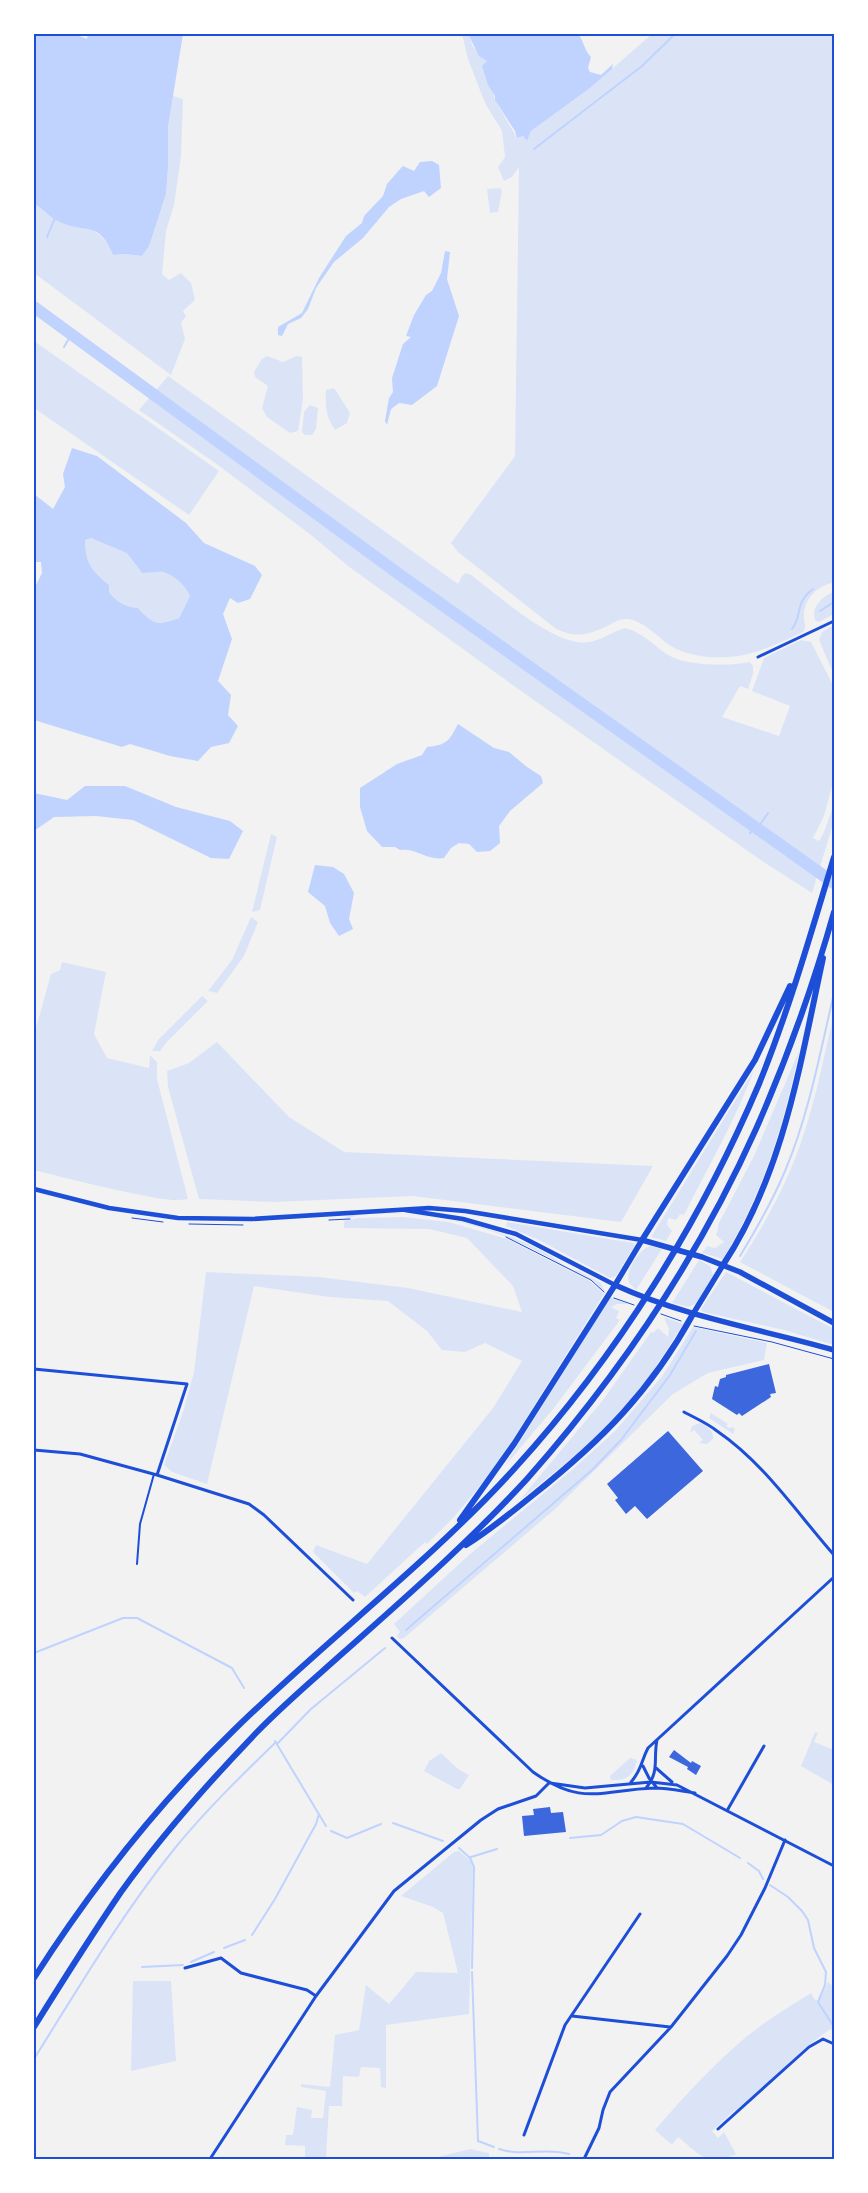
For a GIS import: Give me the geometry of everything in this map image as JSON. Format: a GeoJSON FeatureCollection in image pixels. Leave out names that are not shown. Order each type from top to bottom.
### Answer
{"type":"FeatureCollection","features":[{"type":"Feature","properties":{"kind":"highway"},"geometry":{"type":"LineString","coordinates":[[34,1978],[104,1876],[162,1805],[230,1733],[261,1704],[448,1538],[515,1468],[549,1429],[632,1317],[690,1223],[728,1153],[760,1080],[804,955],[834,857]]}},
{"type":"Feature","properties":{"kind":"highway"},"geometry":{"type":"LineString","coordinates":[[34,2027],[121,1893],[206,1786],[265,1724],[458,1550],[525,1480],[586,1409],[648,1323],[706,1228],[750,1142],[795,1033],[834,912]]}},
{"type":"Feature","properties":{"kind":"highway"},"geometry":{"type":"LineString","coordinates":[[723,1265],[760,1198],[776,1158],[792,1101],[831,922]]}},
{"type":"Feature","properties":{"kind":"highway"},"geometry":{"type":"LineString","coordinates":[[642,1240],[755,1060],[804,955]]}},
{"type":"Feature","properties":{"kind":"highway"},"geometry":{"type":"LineString","coordinates":[[448,1538],[514,1444],[614,1285]]}},
{"type":"Feature","properties":{"kind":"highway"},"geometry":{"type":"LineString","coordinates":[[458,1550],[486,1533],[590,1448],[646,1388],[693,1314]]}},
{"type":"Feature","properties":{"kind":"main road"},"geometry":{"type":"LineString","coordinates":[[834,1323],[772,1288],[723,1265],[642,1240],[614,1285],[653,1302],[693,1314],[834,1350]]}},
{"type":"Feature","properties":{"kind":"main road"},"geometry":{"type":"LineString","coordinates":[[693,1314],[723,1265]]}},
{"type":"Feature","properties":{"kind":"street"},"geometry":{"type":"LineString","coordinates":[[758,657],[834,621]]}},
{"type":"Feature","properties":{"kind":"street"},"geometry":{"type":"LineString","coordinates":[[34,1189],[125,1211],[198,1219],[252,1219],[429,1208],[465,1211],[642,1240]]}},
{"type":"Feature","properties":{"kind":"street"},"geometry":{"type":"LineString","coordinates":[[396,1209],[463,1219],[516,1234],[614,1285]]}},
{"type":"Feature","properties":{"kind":"street"},"geometry":{"type":"LineString","coordinates":[[34,1368],[188,1384],[156,1475]]}},
{"type":"Feature","properties":{"kind":"street"},"geometry":{"type":"LineString","coordinates":[[684,1412],[718,1431],[737,1447],[780,1490],[834,1555]]}},
{"type":"Feature","properties":{"kind":"street"},"geometry":{"type":"LineString","coordinates":[[34,1450],[80,1454],[249,1504],[264,1515],[352,1600]]}},
{"type":"Feature","properties":{"kind":"street"},"geometry":{"type":"LineString","coordinates":[[630,1784],[643,1766],[644,1756],[648,1748],[834,1577]]}},
{"type":"Feature","properties":{"kind":"street"},"geometry":{"type":"LineString","coordinates":[[392,1638],[533,1772],[549,1783],[567,1791],[592,1795],[657,1788],[670,1788],[695,1793]]}},
{"type":"Feature","properties":{"kind":"street"},"geometry":{"type":"LineString","coordinates":[[645,1789],[651,1782],[656,1768],[654,1756],[657,1740]]}},
{"type":"Feature","properties":{"kind":"street"},"geometry":{"type":"LineString","coordinates":[[728,1810],[764,1746]]}},
{"type":"Feature","properties":{"kind":"street"},"geometry":{"type":"LineString","coordinates":[[643,1766],[651,1782],[657,1788]]}},
{"type":"Feature","properties":{"kind":"street"},"geometry":{"type":"LineString","coordinates":[[656,1768],[674,1784]]}},
{"type":"Feature","properties":{"kind":"street"},"geometry":{"type":"LineString","coordinates":[[549,1783],[585,1788],[651,1782],[674,1784],[695,1793],[834,1866]]}},
{"type":"Feature","properties":{"kind":"street"},"geometry":{"type":"LineString","coordinates":[[210,2159],[316,1996],[394,1891],[481,1820],[500,1809],[536,1796],[549,1783]]}},
{"type":"Feature","properties":{"kind":"street"},"geometry":{"type":"LineString","coordinates":[[584,2159],[599,2128],[610,2092],[671,2027],[741,1935],[765,1888],[786,1840]]}},
{"type":"Feature","properties":{"kind":"street"},"geometry":{"type":"LineString","coordinates":[[524,2136],[565,2025],[640,1914]]}},
{"type":"Feature","properties":{"kind":"street"},"geometry":{"type":"LineString","coordinates":[[185,1968],[221,1958],[241,1973],[307,1990],[316,1996]]}},
{"type":"Feature","properties":{"kind":"street"},"geometry":{"type":"LineString","coordinates":[[572,2016],[671,2027]]}},
{"type":"Feature","properties":{"kind":"street"},"geometry":{"type":"LineString","coordinates":[[718,2129],[809,2047],[823,2039],[834,2044]]}},
{"type":"Feature","properties":{"kind":"lane"},"geometry":{"type":"LineString","coordinates":[[137,1564],[140,1524],[156,1475]]}},
{"type":"Feature","properties":{"kind":"path"},"geometry":{"type":"LineString","coordinates":[[128,1217],[167,1222]]}},
{"type":"Feature","properties":{"kind":"path"},"geometry":{"type":"LineString","coordinates":[[327,1220],[353,1218]]}},
{"type":"Feature","properties":{"kind":"path"},"geometry":{"type":"LineString","coordinates":[[183,1224],[247,1225]]}},
{"type":"Feature","properties":{"kind":"path"},"geometry":{"type":"LineString","coordinates":[[503,1236],[592,1280],[602,1291]]}},
{"type":"Feature","properties":{"kind":"path"},"geometry":{"type":"LineString","coordinates":[[611,1297],[635,1305]]}},
{"type":"Feature","properties":{"kind":"path"},"geometry":{"type":"LineString","coordinates":[[660,1314],[685,1323]]}},
{"type":"Feature","properties":{"kind":"path"},"geometry":{"type":"LineString","coordinates":[[694,1326],[772,1342],[834,1359]]}},
{"type":"Feature","properties":{"kind":"shaded area"},"geometry":{"type":"Polygon","coordinates":[[[462,34],[468,34],[473,47],[487,61],[485,64],[495,100],[517,138],[523,136],[527,141],[531,131],[590,88],[652,34],[834,34],[834,578],[832,583],[821,587],[808,600],[804,611],[805,627],[803,632],[766,648],[729,657],[697,655],[684,652],[669,645],[644,625],[627,619],[617,621],[589,633],[569,634],[555,628],[458,552],[451,543],[515,456],[519,167],[512,177],[504,181],[498,167],[505,157],[502,131],[485,103],[468,59],[462,34]]]}},
{"type":"Feature","properties":{"kind":"shaded area"},"geometry":{"type":"Polygon","coordinates":[[[173,96],[183,99],[181,156],[174,205],[166,231],[162,274],[169,280],[181,273],[191,283],[195,300],[183,311],[186,316],[181,323],[185,339],[171,375],[34,273],[34,203],[54,218],[97,233],[103,238],[113,255],[142,256],[149,245],[166,194],[168,127],[173,96]]]}},
{"type":"Feature","properties":{"kind":"shaded area"},"geometry":{"type":"Polygon","coordinates":[[[500,188],[502,191],[498,212],[490,213],[487,189],[500,188]]]}},
{"type":"Feature","properties":{"kind":"shaded area"},"geometry":{"type":"Polygon","coordinates":[[[34,341],[219,471],[189,515],[34,408],[34,341]]]}},
{"type":"Feature","properties":{"kind":"shaded area"},"geometry":{"type":"Polygon","coordinates":[[[267,356],[283,362],[297,356],[302,357],[303,399],[298,431],[290,433],[267,417],[262,408],[268,386],[255,377],[254,372],[262,359],[267,356]]]}},
{"type":"Feature","properties":{"kind":"shaded area"},"geometry":{"type":"Polygon","coordinates":[[[168,376],[458,584],[466,573],[471,575],[512,607],[544,629],[560,637],[576,642],[589,642],[625,628],[638,633],[672,657],[680,660],[710,664],[750,662],[753,666],[753,674],[748,689],[740,686],[722,717],[779,736],[790,706],[752,691],[764,658],[801,640],[811,642],[834,687],[834,779],[824,816],[813,838],[819,841],[834,804],[834,821],[812,893],[762,861],[514,686],[348,566],[311,535],[218,465],[139,410],[168,376]]]}},
{"type":"Feature","properties":{"kind":"shaded area"},"geometry":{"type":"Polygon","coordinates":[[[334,388],[350,413],[347,423],[335,430],[328,416],[326,401],[326,390],[334,388]]]}},
{"type":"Feature","properties":{"kind":"shaded area"},"geometry":{"type":"Polygon","coordinates":[[[310,405],[318,408],[316,429],[312,435],[305,435],[302,432],[304,412],[310,405]]]}},
{"type":"Feature","properties":{"kind":"shaded area"},"geometry":{"type":"Polygon","coordinates":[[[91,538],[127,552],[142,573],[163,572],[179,581],[190,596],[179,618],[161,623],[152,621],[138,608],[125,605],[115,599],[109,592],[109,585],[94,571],[88,561],[85,540],[91,538]]]}},
{"type":"Feature","properties":{"kind":"shaded area"},"geometry":{"type":"Polygon","coordinates":[[[834,592],[834,614],[819,622],[816,621],[814,612],[818,603],[834,592]]]}},
{"type":"Feature","properties":{"kind":"shaded area"},"geometry":{"type":"Polygon","coordinates":[[[834,625],[834,675],[819,640],[822,632],[834,625]]]}},
{"type":"Feature","properties":{"kind":"shaded area"},"geometry":{"type":"Polygon","coordinates":[[[271,834],[277,837],[260,910],[252,912],[271,834]]]}},
{"type":"Feature","properties":{"kind":"shaded area"},"geometry":{"type":"Polygon","coordinates":[[[251,917],[258,922],[244,956],[217,993],[208,991],[232,960],[251,917]]]}},
{"type":"Feature","properties":{"kind":"shaded area"},"geometry":{"type":"Polygon","coordinates":[[[62,962],[106,972],[94,1034],[107,1058],[149,1068],[150,1055],[157,1062],[157,1079],[188,1199],[170,1200],[153,1197],[34,1170],[34,1035],[51,974],[60,970],[62,962]]]}},
{"type":"Feature","properties":{"kind":"shaded area"},"geometry":{"type":"Polygon","coordinates":[[[202,996],[208,1001],[160,1051],[152,1051],[158,1040],[202,996]]]}},
{"type":"Feature","properties":{"kind":"shaded area"},"geometry":{"type":"Polygon","coordinates":[[[834,1015],[834,1312],[740,1262],[759,1232],[792,1167],[809,1119],[834,1015]]]}},
{"type":"Feature","properties":{"kind":"shaded area"},"geometry":{"type":"Polygon","coordinates":[[[217,1042],[289,1117],[344,1152],[653,1166],[621,1222],[413,1196],[274,1202],[199,1199],[168,1087],[167,1071],[189,1063],[217,1042]]]}},
{"type":"Feature","properties":{"kind":"shaded area"},"geometry":{"type":"Polygon","coordinates":[[[799,1051],[779,1132],[750,1208],[723,1259],[702,1253],[707,1246],[715,1248],[724,1242],[716,1235],[718,1225],[754,1156],[799,1051]]]}},
{"type":"Feature","properties":{"kind":"shaded area"},"geometry":{"type":"Polygon","coordinates":[[[754,1070],[730,1126],[684,1215],[680,1214],[676,1220],[668,1218],[667,1225],[672,1231],[666,1241],[651,1237],[754,1070]]]}},
{"type":"Feature","properties":{"kind":"shaded area"},"geometry":{"type":"Polygon","coordinates":[[[411,1214],[359,1215],[344,1219],[350,1215],[411,1214]]]}},
{"type":"Feature","properties":{"kind":"shaded area"},"geometry":{"type":"Polygon","coordinates":[[[403,1217],[449,1222],[507,1239],[590,1281],[604,1294],[495,1468],[454,1517],[427,1544],[425,1542],[365,1597],[357,1591],[354,1593],[313,1552],[316,1545],[367,1564],[493,1408],[522,1361],[485,1343],[465,1352],[442,1350],[427,1331],[388,1301],[329,1297],[254,1286],[207,1484],[172,1472],[164,1465],[183,1412],[194,1372],[206,1272],[319,1277],[408,1288],[522,1312],[513,1286],[467,1238],[429,1229],[344,1228],[344,1221],[359,1218],[403,1217]]]}},
{"type":"Feature","properties":{"kind":"shaded area"},"geometry":{"type":"Polygon","coordinates":[[[439,1218],[470,1224],[490,1230],[511,1237],[551,1256],[569,1269],[537,1251],[489,1230],[439,1218]]]}},
{"type":"Feature","properties":{"kind":"shaded area"},"geometry":{"type":"Polygon","coordinates":[[[507,1222],[633,1243],[635,1245],[616,1276],[610,1278],[541,1241],[506,1226],[507,1222]]]}},
{"type":"Feature","properties":{"kind":"shaded area"},"geometry":{"type":"Polygon","coordinates":[[[650,1246],[662,1249],[636,1290],[629,1283],[629,1273],[637,1256],[650,1246]]]}},
{"type":"Feature","properties":{"kind":"shaded area"},"geometry":{"type":"Polygon","coordinates":[[[699,1260],[710,1266],[713,1275],[697,1303],[689,1307],[672,1303],[699,1260]]]}},
{"type":"Feature","properties":{"kind":"shaded area"},"geometry":{"type":"Polygon","coordinates":[[[577,1270],[601,1283],[605,1292],[590,1278],[574,1271],[577,1270]]]}},
{"type":"Feature","properties":{"kind":"shaded area"},"geometry":{"type":"Polygon","coordinates":[[[726,1272],[834,1329],[834,1345],[784,1330],[703,1312],[701,1309],[726,1272]]]}},
{"type":"Feature","properties":{"kind":"shaded area"},"geometry":{"type":"Polygon","coordinates":[[[610,1297],[628,1304],[617,1304],[611,1307],[619,1311],[616,1318],[620,1320],[554,1408],[504,1467],[610,1297]]]}},
{"type":"Feature","properties":{"kind":"shaded area"},"geometry":{"type":"Polygon","coordinates":[[[664,1317],[683,1324],[634,1397],[614,1420],[588,1444],[519,1501],[603,1400],[651,1332],[653,1333],[658,1328],[668,1337],[669,1329],[664,1317]]]}},
{"type":"Feature","properties":{"kind":"shaded area"},"geometry":{"type":"Polygon","coordinates":[[[693,1327],[767,1343],[764,1360],[708,1373],[673,1394],[554,1510],[404,1638],[399,1639],[397,1635],[400,1632],[394,1624],[469,1555],[573,1469],[616,1430],[663,1375],[693,1327]]]}},
{"type":"Feature","properties":{"kind":"shaded area"},"geometry":{"type":"Polygon","coordinates":[[[711,1413],[728,1424],[726,1426],[729,1428],[733,1427],[735,1429],[733,1434],[709,1418],[711,1413]]]}},
{"type":"Feature","properties":{"kind":"shaded area"},"geometry":{"type":"Polygon","coordinates":[[[700,1423],[712,1433],[713,1439],[707,1444],[699,1443],[703,1440],[694,1430],[690,1433],[692,1426],[700,1423]]]}},
{"type":"Feature","properties":{"kind":"shaded area"},"geometry":{"type":"Polygon","coordinates":[[[815,1732],[818,1733],[814,1742],[834,1750],[834,1785],[801,1766],[815,1732]]]}},
{"type":"Feature","properties":{"kind":"shaded area"},"geometry":{"type":"Polygon","coordinates":[[[441,1753],[458,1769],[469,1775],[460,1789],[424,1771],[429,1761],[441,1753]]]}},
{"type":"Feature","properties":{"kind":"shaded area"},"geometry":{"type":"Polygon","coordinates":[[[630,1758],[637,1760],[632,1773],[625,1778],[611,1780],[610,1776],[630,1758]]]}},
{"type":"Feature","properties":{"kind":"shaded area"},"geometry":{"type":"Polygon","coordinates":[[[459,1851],[472,1862],[473,1870],[469,2014],[386,2025],[386,2088],[381,2087],[380,2068],[361,2067],[359,2077],[343,2076],[342,2106],[329,2106],[326,2159],[305,2159],[305,2146],[285,2145],[286,2135],[293,2135],[297,2107],[312,2110],[311,2118],[323,2118],[326,2091],[301,2087],[301,2084],[330,2087],[335,2035],[359,2030],[366,1985],[389,2004],[416,1972],[458,1973],[443,1913],[433,1907],[401,1896],[454,1852],[459,1851]]]}},
{"type":"Feature","properties":{"kind":"shaded area"},"geometry":{"type":"Polygon","coordinates":[[[133,1981],[171,1981],[176,2061],[131,2071],[133,1981]]]}},
{"type":"Feature","properties":{"kind":"shaded area"},"geometry":{"type":"Polygon","coordinates":[[[828,1982],[834,1987],[834,2032],[830,2029],[805,2048],[737,2111],[734,2111],[712,2131],[718,2138],[724,2132],[736,2154],[717,2160],[710,2159],[698,2154],[678,2137],[672,2145],[655,2130],[705,2075],[746,2037],[811,1993],[815,2000],[819,2001],[828,1982]]]}},
{"type":"Feature","properties":{"kind":"shaded area"},"geometry":{"type":"Polygon","coordinates":[[[470,2149],[489,2153],[489,2159],[430,2159],[470,2149]]]}},
{"type":"Feature","properties":{"kind":"water"},"geometry":{"type":"Polygon","coordinates":[[[34,34],[74,34],[87,39],[88,34],[183,34],[168,127],[166,194],[149,246],[142,256],[113,255],[108,244],[97,232],[60,222],[34,203],[34,34]]]}},
{"type":"Feature","properties":{"kind":"water"},"geometry":{"type":"Polygon","coordinates":[[[468,34],[578,34],[591,57],[588,68],[590,72],[601,75],[613,64],[612,69],[590,88],[531,131],[527,141],[523,136],[517,138],[515,131],[495,100],[482,66],[487,61],[479,56],[468,34]]]}},
{"type":"Feature","properties":{"kind":"water"},"geometry":{"type":"Polygon","coordinates":[[[432,161],[439,165],[441,188],[429,197],[424,191],[401,199],[389,207],[363,238],[334,262],[316,288],[308,309],[301,318],[288,324],[282,336],[278,335],[278,327],[302,313],[319,278],[346,236],[362,223],[364,216],[383,196],[387,184],[401,168],[403,166],[414,171],[420,162],[432,161]]]}},
{"type":"Feature","properties":{"kind":"water"},"geometry":{"type":"Polygon","coordinates":[[[445,251],[450,252],[447,279],[459,316],[437,386],[412,405],[399,403],[391,409],[387,425],[385,421],[389,398],[393,392],[392,378],[403,344],[411,337],[406,336],[414,315],[426,295],[432,291],[441,273],[445,251]]]}},
{"type":"Feature","properties":{"kind":"water"},"geometry":{"type":"Polygon","coordinates":[[[72,448],[97,456],[186,523],[204,543],[255,566],[262,575],[250,599],[238,603],[230,598],[223,614],[232,639],[218,681],[231,695],[228,715],[238,726],[229,743],[211,747],[198,761],[170,756],[130,744],[122,747],[34,720],[34,589],[42,573],[41,562],[34,562],[34,494],[53,509],[65,487],[63,474],[72,448]],[[91,538],[85,540],[88,561],[94,571],[109,585],[109,592],[115,599],[125,605],[138,608],[152,621],[161,623],[179,618],[190,596],[185,588],[179,581],[167,573],[142,573],[127,553],[91,538]]]}},
{"type":"Feature","properties":{"kind":"water"},"geometry":{"type":"Polygon","coordinates":[[[458,724],[494,748],[509,752],[541,776],[543,783],[510,811],[499,826],[500,843],[490,851],[477,852],[469,844],[459,843],[451,848],[444,858],[432,858],[395,847],[382,847],[367,831],[360,807],[360,788],[397,764],[422,755],[427,747],[439,745],[447,741],[458,724]]]}},
{"type":"Feature","properties":{"kind":"water"},"geometry":{"type":"Polygon","coordinates":[[[85,786],[125,786],[176,807],[230,821],[243,831],[229,859],[211,858],[133,820],[96,816],[54,817],[34,831],[34,793],[67,800],[85,786]]]}},
{"type":"Feature","properties":{"kind":"water"},"geometry":{"type":"Polygon","coordinates":[[[315,865],[333,867],[344,874],[354,893],[349,919],[353,929],[339,936],[330,923],[325,906],[308,892],[315,865]]]}},
{"type":"Feature","properties":{"kind":"building"},"geometry":{"type":"Polygon","coordinates":[[[769,1364],[776,1393],[770,1394],[771,1397],[742,1416],[739,1413],[737,1415],[712,1399],[715,1386],[718,1387],[720,1379],[726,1377],[726,1375],[769,1364]]]}},
{"type":"Feature","properties":{"kind":"building"},"geometry":{"type":"Polygon","coordinates":[[[668,1431],[703,1471],[647,1519],[635,1506],[626,1514],[615,1500],[618,1498],[607,1484],[668,1431]]]}},
{"type":"Feature","properties":{"kind":"building"},"geometry":{"type":"Polygon","coordinates":[[[674,1750],[691,1763],[692,1761],[701,1766],[696,1775],[687,1769],[688,1767],[669,1757],[674,1750]]]}},
{"type":"Feature","properties":{"kind":"building"},"geometry":{"type":"Polygon","coordinates":[[[550,1807],[551,1813],[563,1812],[566,1832],[524,1836],[522,1816],[534,1815],[533,1809],[550,1807]]]}},
{"type":"Feature","properties":{"kind":"waterway"},"geometry":{"type":"LineString","coordinates":[[534,149],[642,66],[675,34]]}},
{"type":"Feature","properties":{"kind":"waterway"},"geometry":{"type":"LineString","coordinates":[[47,237],[55,218]]}},
{"type":"Feature","properties":{"kind":"waterway"},"geometry":{"type":"LineString","coordinates":[[34,307],[403,577],[834,883]]}},
{"type":"Feature","properties":{"kind":"waterway"},"geometry":{"type":"LineString","coordinates":[[64,347],[71,335]]}},
{"type":"Feature","properties":{"kind":"waterway"},"geometry":{"type":"LineString","coordinates":[[792,629],[803,599],[813,589]]}},
{"type":"Feature","properties":{"kind":"waterway"},"geometry":{"type":"LineString","coordinates":[[820,611],[834,602]]}},
{"type":"Feature","properties":{"kind":"waterway"},"geometry":{"type":"LineString","coordinates":[[757,829],[768,813]]}},
{"type":"Feature","properties":{"kind":"waterway"},"geometry":{"type":"LineString","coordinates":[[750,833],[755,827]]}},
{"type":"Feature","properties":{"kind":"waterway"},"geometry":{"type":"LineString","coordinates":[[740,1256],[770,1203],[801,1128],[834,993]]}},
{"type":"Feature","properties":{"kind":"waterway"},"geometry":{"type":"LineString","coordinates":[[406,1630],[592,1470],[621,1440],[670,1375],[696,1331]]}},
{"type":"Feature","properties":{"kind":"waterway"},"geometry":{"type":"LineString","coordinates":[[34,1653],[123,1618],[137,1618],[232,1668],[244,1688]]}},
{"type":"Feature","properties":{"kind":"waterway"},"geometry":{"type":"LineString","coordinates":[[277,1744],[311,1709],[385,1648]]}},
{"type":"Feature","properties":{"kind":"waterway"},"geometry":{"type":"LineString","coordinates":[[275,1741],[326,1826]]}},
{"type":"Feature","properties":{"kind":"waterway"},"geometry":{"type":"LineString","coordinates":[[34,2059],[101,1951],[175,1848],[237,1780],[276,1742]]}},
{"type":"Feature","properties":{"kind":"waterway"},"geometry":{"type":"LineString","coordinates":[[252,1935],[275,1899],[316,1824],[319,1814]]}},
{"type":"Feature","properties":{"kind":"waterway"},"geometry":{"type":"LineString","coordinates":[[570,1838],[601,1835],[622,1821],[636,1817],[683,1824],[740,1858]]}},
{"type":"Feature","properties":{"kind":"waterway"},"geometry":{"type":"LineString","coordinates":[[393,1823],[443,1841]]}},
{"type":"Feature","properties":{"kind":"waterway"},"geometry":{"type":"LineString","coordinates":[[331,1831],[347,1838],[381,1824]]}},
{"type":"Feature","properties":{"kind":"waterway"},"geometry":{"type":"LineString","coordinates":[[459,1848],[470,1858],[474,1867],[472,1968]]}},
{"type":"Feature","properties":{"kind":"waterway"},"geometry":{"type":"LineString","coordinates":[[471,1857],[497,1849]]}},
{"type":"Feature","properties":{"kind":"waterway"},"geometry":{"type":"LineString","coordinates":[[748,1863],[759,1871],[763,1879]]}},
{"type":"Feature","properties":{"kind":"waterway"},"geometry":{"type":"LineString","coordinates":[[770,1885],[788,1897],[808,1920],[814,1948],[826,1972],[825,1985],[818,2002],[834,2027]]}},
{"type":"Feature","properties":{"kind":"waterway"},"geometry":{"type":"LineString","coordinates":[[224,1948],[245,1940]]}},
{"type":"Feature","properties":{"kind":"waterway"},"geometry":{"type":"LineString","coordinates":[[191,1962],[214,1952]]}},
{"type":"Feature","properties":{"kind":"waterway"},"geometry":{"type":"LineString","coordinates":[[142,1967],[183,1965]]}},
{"type":"Feature","properties":{"kind":"waterway"},"geometry":{"type":"LineString","coordinates":[[472,1972],[478,2141],[494,2147]]}},
{"type":"Feature","properties":{"kind":"waterway"},"geometry":{"type":"LineString","coordinates":[[499,2149],[516,2152],[551,2151],[569,2154]]}}]}
